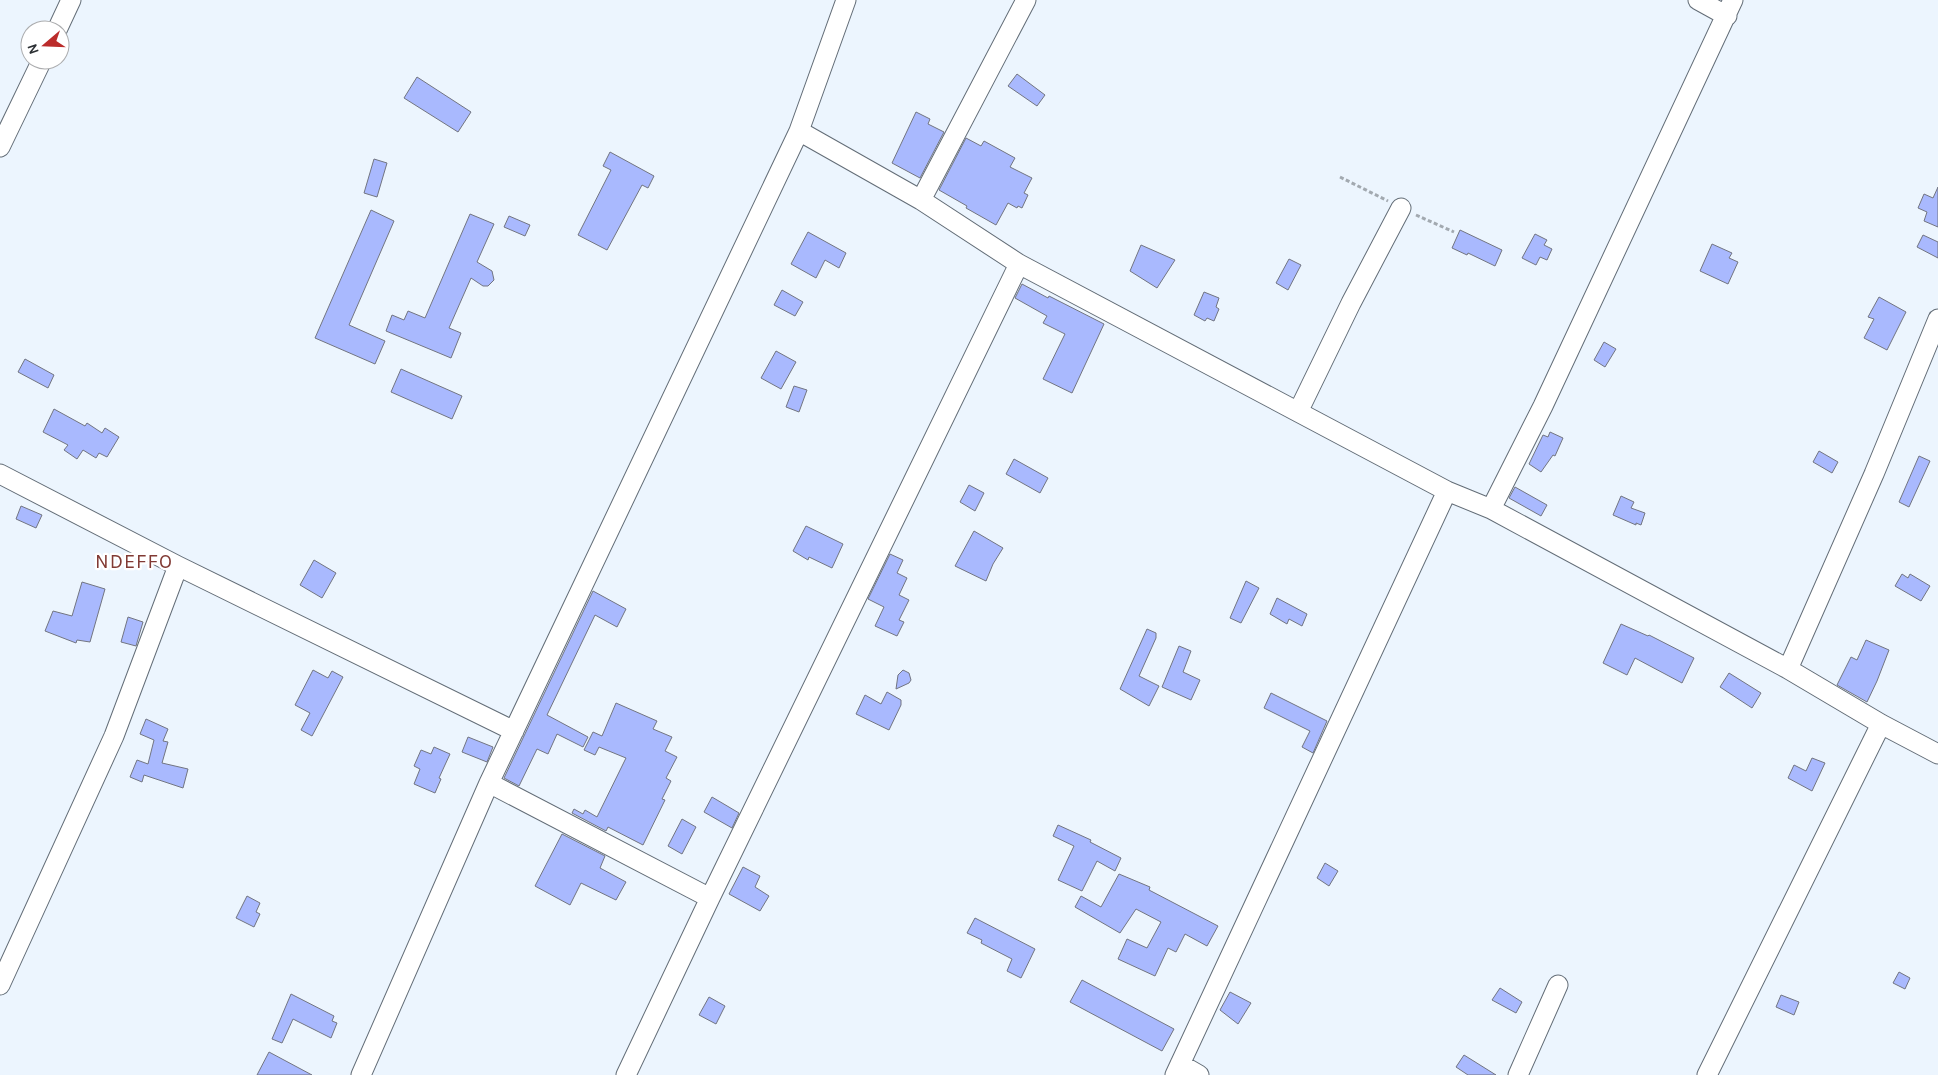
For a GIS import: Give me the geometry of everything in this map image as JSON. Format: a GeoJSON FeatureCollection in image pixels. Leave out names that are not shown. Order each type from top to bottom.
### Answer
{"type":"FeatureCollection","features":[{"type":"Feature","properties":{"kind":"street"},"geometry":{"type":"LineString","coordinates":[[62,20],[71,0]]}},
{"type":"Feature","properties":{"kind":"street"},"geometry":{"type":"LineString","coordinates":[[361,1075],[489,783],[799,131],[846,0]]}},
{"type":"Feature","properties":{"kind":"street"},"geometry":{"type":"LineString","coordinates":[[922,200],[1026,0]]}},
{"type":"Feature","properties":{"kind":"street"},"geometry":{"type":"LineString","coordinates":[[1491,509],[1543,406],[1730,8],[1698,0]]}},
{"type":"Feature","properties":{"kind":"street"},"geometry":{"type":"LineString","coordinates":[[0,147],[37,70]]}},
{"type":"Feature","properties":{"kind":"street"},"geometry":{"type":"LineString","coordinates":[[799,131],[922,200],[1019,264],[1447,491],[1491,509],[1788,669],[1881,724],[1938,754]]}},
{"type":"Feature","properties":{"kind":"street"},"geometry":{"type":"LineString","coordinates":[[1298,412],[1351,303],[1401,208]]}},
{"type":"Feature","properties":{"kind":"street"},"geometry":{"type":"LineString","coordinates":[[626,1075],[710,898],[1019,264]]}},
{"type":"Feature","properties":{"kind":"street"},"geometry":{"type":"LineString","coordinates":[[1788,669],[1874,474],[1938,319]]}},
{"type":"Feature","properties":{"kind":"street"},"geometry":{"type":"LineString","coordinates":[[0,474],[178,566],[514,731]]}},
{"type":"Feature","properties":{"kind":"street"},"geometry":{"type":"LineString","coordinates":[[1199,1075],[1177,1070],[1447,491]]}},
{"type":"Feature","properties":{"kind":"street"},"geometry":{"type":"LineString","coordinates":[[0,985],[114,736],[178,566]]}},
{"type":"Feature","properties":{"kind":"street"},"geometry":{"type":"LineString","coordinates":[[1707,1075],[1881,724]]}},
{"type":"Feature","properties":{"kind":"street"},"geometry":{"type":"LineString","coordinates":[[489,783],[710,898]]}},
{"type":"Feature","properties":{"kind":"street"},"geometry":{"type":"LineString","coordinates":[[1518,1075],[1558,985]]}},
{"type":"Feature","properties":{"kind":"building"},"geometry":{"type":"Polygon","coordinates":[[[1017,74],[1045,95],[1037,106],[1008,86],[1017,74]]]}},
{"type":"Feature","properties":{"kind":"building"},"geometry":{"type":"Polygon","coordinates":[[[417,77],[471,112],[458,132],[404,98],[417,77]]]}},
{"type":"Feature","properties":{"kind":"building"},"geometry":{"type":"Polygon","coordinates":[[[916,112],[930,119],[928,124],[944,132],[920,178],[892,163],[916,112]]]}},
{"type":"Feature","properties":{"kind":"building"},"geometry":{"type":"Polygon","coordinates":[[[966,138],[981,146],[984,141],[1015,158],[1010,167],[1032,178],[1024,193],[1028,195],[1022,208],[1018,206],[1017,208],[1008,203],[996,225],[939,190],[966,138]]]}},
{"type":"Feature","properties":{"kind":"building"},"geometry":{"type":"Polygon","coordinates":[[[610,152],[654,176],[648,188],[642,185],[607,250],[578,235],[611,170],[603,166],[610,152]]]}},
{"type":"Feature","properties":{"kind":"building"},"geometry":{"type":"Polygon","coordinates":[[[374,159],[387,163],[377,197],[364,193],[374,159]]]}},
{"type":"Feature","properties":{"kind":"building"},"geometry":{"type":"Polygon","coordinates":[[[1938,187],[1938,227],[1924,221],[1927,212],[1918,208],[1924,194],[1933,198],[1938,187]]]}},
{"type":"Feature","properties":{"kind":"building"},"geometry":{"type":"Polygon","coordinates":[[[371,210],[394,221],[349,325],[385,341],[375,364],[315,338],[371,210]]]}},
{"type":"Feature","properties":{"kind":"building"},"geometry":{"type":"Polygon","coordinates":[[[470,214],[494,224],[477,262],[492,271],[494,280],[488,286],[483,286],[471,278],[449,328],[461,333],[451,358],[386,331],[392,315],[404,320],[408,311],[425,318],[470,214]]]}},
{"type":"Feature","properties":{"kind":"building"},"geometry":{"type":"Polygon","coordinates":[[[509,216],[530,225],[525,236],[504,227],[509,216]]]}},
{"type":"Feature","properties":{"kind":"building"},"geometry":{"type":"Polygon","coordinates":[[[1460,230],[1502,250],[1495,266],[1468,253],[1467,255],[1452,248],[1460,230]]]}},
{"type":"Feature","properties":{"kind":"building"},"geometry":{"type":"Polygon","coordinates":[[[808,232],[846,253],[839,268],[825,260],[816,278],[791,264],[808,232]]]}},
{"type":"Feature","properties":{"kind":"building"},"geometry":{"type":"Polygon","coordinates":[[[1535,234],[1547,240],[1544,245],[1552,249],[1547,260],[1540,257],[1536,265],[1522,258],[1535,234]]]}},
{"type":"Feature","properties":{"kind":"building"},"geometry":{"type":"Polygon","coordinates":[[[1923,235],[1938,242],[1938,258],[1917,247],[1923,235]]]}},
{"type":"Feature","properties":{"kind":"building"},"geometry":{"type":"Polygon","coordinates":[[[1712,244],[1732,253],[1729,258],[1738,262],[1728,284],[1700,271],[1712,244]]]}},
{"type":"Feature","properties":{"kind":"building"},"geometry":{"type":"Polygon","coordinates":[[[1141,245],[1175,260],[1157,288],[1130,271],[1141,245]]]}},
{"type":"Feature","properties":{"kind":"building"},"geometry":{"type":"Polygon","coordinates":[[[1289,259],[1301,265],[1288,290],[1276,283],[1289,259]]]}},
{"type":"Feature","properties":{"kind":"building"},"geometry":{"type":"Polygon","coordinates":[[[1022,284],[1104,324],[1072,393],[1043,379],[1065,334],[1043,323],[1047,316],[1015,298],[1022,284]]]}},
{"type":"Feature","properties":{"kind":"building"},"geometry":{"type":"Polygon","coordinates":[[[782,290],[803,302],[795,316],[774,305],[782,290]]]}},
{"type":"Feature","properties":{"kind":"building"},"geometry":{"type":"Polygon","coordinates":[[[1204,292],[1219,298],[1216,307],[1219,309],[1214,321],[1207,318],[1205,321],[1194,315],[1204,292]]]}},
{"type":"Feature","properties":{"kind":"building"},"geometry":{"type":"Polygon","coordinates":[[[1879,297],[1906,312],[1887,350],[1864,338],[1874,319],[1868,317],[1879,297]]]}},
{"type":"Feature","properties":{"kind":"building"},"geometry":{"type":"Polygon","coordinates":[[[1604,342],[1616,349],[1605,367],[1594,360],[1604,342]]]}},
{"type":"Feature","properties":{"kind":"building"},"geometry":{"type":"Polygon","coordinates":[[[776,351],[796,362],[781,389],[761,378],[776,351]]]}},
{"type":"Feature","properties":{"kind":"building"},"geometry":{"type":"Polygon","coordinates":[[[25,359],[54,375],[48,388],[18,372],[25,359]]]}},
{"type":"Feature","properties":{"kind":"building"},"geometry":{"type":"Polygon","coordinates":[[[401,369],[462,396],[452,419],[391,392],[401,369]]]}},
{"type":"Feature","properties":{"kind":"building"},"geometry":{"type":"Polygon","coordinates":[[[794,386],[807,390],[799,412],[786,407],[794,386]]]}},
{"type":"Feature","properties":{"kind":"building"},"geometry":{"type":"Polygon","coordinates":[[[54,409],[85,426],[87,423],[102,433],[105,428],[119,437],[107,457],[99,453],[96,458],[83,450],[77,459],[64,450],[68,445],[43,432],[54,409]]]}},
{"type":"Feature","properties":{"kind":"building"},"geometry":{"type":"Polygon","coordinates":[[[1550,432],[1563,438],[1555,456],[1553,455],[1541,472],[1529,464],[1543,435],[1548,437],[1550,432]]]}},
{"type":"Feature","properties":{"kind":"building"},"geometry":{"type":"Polygon","coordinates":[[[1819,451],[1838,462],[1832,473],[1813,462],[1819,451]]]}},
{"type":"Feature","properties":{"kind":"building"},"geometry":{"type":"Polygon","coordinates":[[[1919,456],[1930,461],[1909,507],[1899,502],[1919,456]]]}},
{"type":"Feature","properties":{"kind":"building"},"geometry":{"type":"Polygon","coordinates":[[[1014,459],[1048,478],[1040,493],[1006,474],[1014,459]]]}},
{"type":"Feature","properties":{"kind":"building"},"geometry":{"type":"Polygon","coordinates":[[[969,485],[984,493],[975,511],[960,502],[969,485]]]}},
{"type":"Feature","properties":{"kind":"building"},"geometry":{"type":"Polygon","coordinates":[[[1515,487],[1547,505],[1541,516],[1509,498],[1515,487]]]}},
{"type":"Feature","properties":{"kind":"building"},"geometry":{"type":"Polygon","coordinates":[[[1621,496],[1634,502],[1631,508],[1645,513],[1641,525],[1636,523],[1636,525],[1613,515],[1621,496]]]}},
{"type":"Feature","properties":{"kind":"building"},"geometry":{"type":"Polygon","coordinates":[[[21,506],[42,515],[36,528],[16,519],[21,506]]]}},
{"type":"Feature","properties":{"kind":"building"},"geometry":{"type":"Polygon","coordinates":[[[806,526],[843,544],[832,568],[809,557],[808,560],[793,551],[806,526]]]}},
{"type":"Feature","properties":{"kind":"building"},"geometry":{"type":"Polygon","coordinates":[[[974,531],[1003,548],[993,564],[986,581],[955,566],[974,531]]]}},
{"type":"Feature","properties":{"kind":"building"},"geometry":{"type":"Polygon","coordinates":[[[890,554],[903,560],[897,573],[907,578],[899,595],[909,600],[899,620],[904,622],[897,636],[875,626],[884,607],[868,599],[890,554]]]}},
{"type":"Feature","properties":{"kind":"building"},"geometry":{"type":"Polygon","coordinates":[[[314,560],[336,573],[322,598],[300,585],[314,560]]]}},
{"type":"Feature","properties":{"kind":"building"},"geometry":{"type":"Polygon","coordinates":[[[1902,574],[1908,578],[1910,574],[1930,586],[1921,601],[1895,586],[1902,574]]]}},
{"type":"Feature","properties":{"kind":"building"},"geometry":{"type":"Polygon","coordinates":[[[1246,581],[1259,588],[1241,623],[1230,618],[1246,581]]]}},
{"type":"Feature","properties":{"kind":"building"},"geometry":{"type":"Polygon","coordinates":[[[82,582],[105,589],[90,642],[77,640],[76,643],[45,631],[53,611],[72,616],[82,582]]]}},
{"type":"Feature","properties":{"kind":"building"},"geometry":{"type":"Polygon","coordinates":[[[593,591],[626,609],[617,627],[595,615],[547,715],[588,737],[583,747],[557,734],[548,754],[537,749],[519,786],[504,778],[593,591]]]}},
{"type":"Feature","properties":{"kind":"building"},"geometry":{"type":"Polygon","coordinates":[[[1277,598],[1307,614],[1302,626],[1289,619],[1287,624],[1270,614],[1277,598]]]}},
{"type":"Feature","properties":{"kind":"building"},"geometry":{"type":"Polygon","coordinates":[[[128,617],[143,622],[136,646],[121,642],[128,617]]]}},
{"type":"Feature","properties":{"kind":"building"},"geometry":{"type":"Polygon","coordinates":[[[1621,624],[1649,635],[1694,658],[1682,683],[1635,658],[1627,675],[1603,663],[1621,624]]]}},
{"type":"Feature","properties":{"kind":"building"},"geometry":{"type":"Polygon","coordinates":[[[1147,629],[1156,633],[1156,638],[1139,676],[1159,686],[1149,706],[1120,689],[1147,629]]]}},
{"type":"Feature","properties":{"kind":"building"},"geometry":{"type":"Polygon","coordinates":[[[1866,640],[1889,650],[1867,702],[1837,685],[1851,657],[1857,660],[1866,640]]]}},
{"type":"Feature","properties":{"kind":"building"},"geometry":{"type":"Polygon","coordinates":[[[1179,646],[1191,651],[1183,672],[1200,680],[1191,700],[1162,687],[1179,646]]]}},
{"type":"Feature","properties":{"kind":"building"},"geometry":{"type":"Polygon","coordinates":[[[313,670],[328,678],[332,671],[343,677],[312,736],[301,730],[310,713],[295,705],[313,670]]]}},
{"type":"Feature","properties":{"kind":"building"},"geometry":{"type":"Polygon","coordinates":[[[903,670],[909,673],[911,680],[909,683],[896,689],[898,675],[903,670]]]}},
{"type":"Feature","properties":{"kind":"building"},"geometry":{"type":"Polygon","coordinates":[[[1729,673],[1761,693],[1752,708],[1720,687],[1729,673]]]}},
{"type":"Feature","properties":{"kind":"building"},"geometry":{"type":"Polygon","coordinates":[[[887,692],[901,700],[901,705],[889,730],[856,714],[865,695],[881,704],[887,692]]]}},
{"type":"Feature","properties":{"kind":"building"},"geometry":{"type":"Polygon","coordinates":[[[1271,693],[1327,721],[1313,753],[1302,747],[1310,731],[1264,708],[1271,693]]]}},
{"type":"Feature","properties":{"kind":"building"},"geometry":{"type":"Polygon","coordinates":[[[616,703],[657,721],[653,729],[672,737],[665,751],[677,757],[666,778],[671,781],[662,799],[665,800],[643,845],[608,827],[606,831],[572,813],[574,809],[583,814],[585,810],[597,817],[626,758],[599,747],[595,755],[584,750],[593,732],[602,736],[616,703]]]}},
{"type":"Feature","properties":{"kind":"building"},"geometry":{"type":"Polygon","coordinates":[[[146,719],[168,729],[163,741],[168,742],[162,763],[188,769],[183,788],[144,775],[142,782],[130,777],[137,760],[148,764],[154,740],[140,734],[146,719]]]}},
{"type":"Feature","properties":{"kind":"building"},"geometry":{"type":"Polygon","coordinates":[[[468,737],[493,747],[487,762],[462,752],[468,737]]]}},
{"type":"Feature","properties":{"kind":"building"},"geometry":{"type":"Polygon","coordinates":[[[434,747],[450,754],[439,778],[441,779],[435,793],[414,784],[420,769],[414,766],[421,750],[431,754],[434,747]]]}},
{"type":"Feature","properties":{"kind":"building"},"geometry":{"type":"Polygon","coordinates":[[[1812,758],[1825,763],[1812,791],[1788,778],[1794,765],[1806,771],[1812,758]]]}},
{"type":"Feature","properties":{"kind":"building"},"geometry":{"type":"Polygon","coordinates":[[[712,797],[739,813],[732,828],[704,812],[712,797]]]}},
{"type":"Feature","properties":{"kind":"building"},"geometry":{"type":"Polygon","coordinates":[[[682,819],[696,827],[682,854],[668,846],[682,819]]]}},
{"type":"Feature","properties":{"kind":"building"},"geometry":{"type":"Polygon","coordinates":[[[1058,825],[1091,840],[1090,842],[1121,858],[1115,871],[1097,861],[1082,891],[1058,880],[1074,846],[1053,836],[1058,825]]]}},
{"type":"Feature","properties":{"kind":"building"},"geometry":{"type":"Polygon","coordinates":[[[562,834],[605,856],[600,868],[626,882],[616,900],[581,883],[570,905],[535,886],[562,834]]]}},
{"type":"Feature","properties":{"kind":"building"},"geometry":{"type":"Polygon","coordinates":[[[1325,863],[1338,871],[1329,886],[1317,878],[1325,863]]]}},
{"type":"Feature","properties":{"kind":"building"},"geometry":{"type":"Polygon","coordinates":[[[743,867],[760,876],[755,887],[769,896],[760,911],[729,894],[743,867]]]}},
{"type":"Feature","properties":{"kind":"building"},"geometry":{"type":"Polygon","coordinates":[[[1119,874],[1150,887],[1149,890],[1218,926],[1207,946],[1185,934],[1176,952],[1168,948],[1155,976],[1118,959],[1127,939],[1147,948],[1161,922],[1136,909],[1120,933],[1075,907],[1081,896],[1101,907],[1119,874]]]}},
{"type":"Feature","properties":{"kind":"building"},"geometry":{"type":"Polygon","coordinates":[[[247,896],[260,903],[256,912],[260,914],[254,927],[236,918],[247,896]]]}},
{"type":"Feature","properties":{"kind":"building"},"geometry":{"type":"Polygon","coordinates":[[[975,918],[1035,949],[1021,978],[1007,971],[1012,959],[981,943],[982,940],[967,933],[975,918]]]}},
{"type":"Feature","properties":{"kind":"building"},"geometry":{"type":"Polygon","coordinates":[[[1899,972],[1910,978],[1905,989],[1893,983],[1899,972]]]}},
{"type":"Feature","properties":{"kind":"building"},"geometry":{"type":"Polygon","coordinates":[[[1082,980],[1174,1029],[1162,1051],[1070,1002],[1082,980]]]}},
{"type":"Feature","properties":{"kind":"building"},"geometry":{"type":"Polygon","coordinates":[[[1500,988],[1522,1002],[1516,1013],[1492,1000],[1500,988]]]}},
{"type":"Feature","properties":{"kind":"building"},"geometry":{"type":"Polygon","coordinates":[[[1230,992],[1251,1003],[1238,1024],[1220,1010],[1230,992]]]}},
{"type":"Feature","properties":{"kind":"building"},"geometry":{"type":"Polygon","coordinates":[[[291,994],[334,1016],[332,1021],[337,1023],[331,1038],[293,1019],[282,1043],[272,1039],[291,994]]]}},
{"type":"Feature","properties":{"kind":"building"},"geometry":{"type":"Polygon","coordinates":[[[1781,995],[1799,1002],[1794,1015],[1776,1007],[1781,995]]]}},
{"type":"Feature","properties":{"kind":"building"},"geometry":{"type":"Polygon","coordinates":[[[709,997],[725,1006],[716,1024],[699,1015],[709,997]]]}},
{"type":"Feature","properties":{"kind":"building"},"geometry":{"type":"Polygon","coordinates":[[[269,1052],[312,1075],[257,1075],[269,1052]]]}},
{"type":"Feature","properties":{"kind":"building"},"geometry":{"type":"Polygon","coordinates":[[[1464,1055],[1496,1075],[1468,1075],[1456,1067],[1464,1055]]]}},
{"type":"Feature","properties":{"kind":"district","name":"NDEFFO"},"geometry":{"type":"Point","coordinates":[134,561]}}]}
